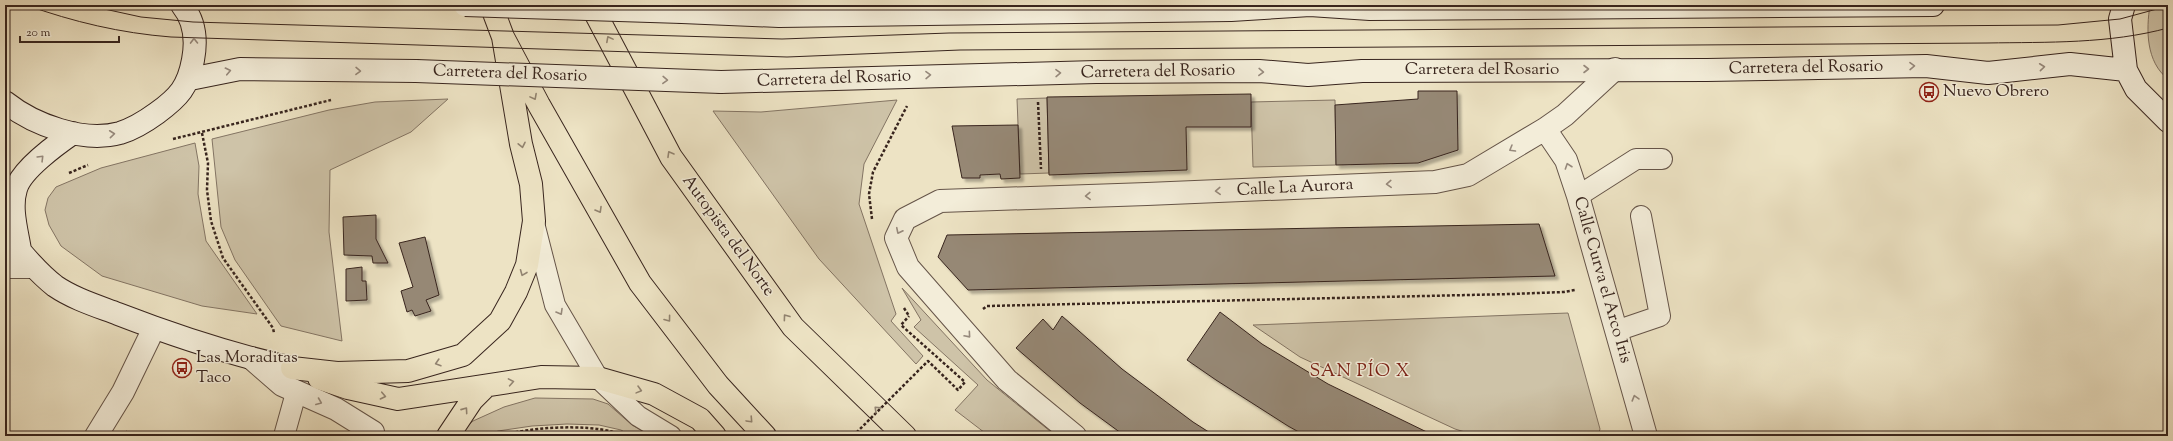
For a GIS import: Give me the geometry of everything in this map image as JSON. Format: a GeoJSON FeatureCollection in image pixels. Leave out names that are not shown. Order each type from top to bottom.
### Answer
{"type":"FeatureCollection","features":[{"type":"Feature","properties":{"kind":"highway"},"geometry":{"type":"LineString","coordinates":[[491,5],[503,38],[542,112],[640,283],[718,385],[765,436]]}},
{"type":"Feature","properties":{"kind":"highway","name":"Autopista del Norte"},"geometry":{"type":"LineString","coordinates":[[591,5],[671,157],[793,327],[905,436]]}},
{"type":"Feature","properties":{"kind":"highway"},"geometry":{"type":"LineString","coordinates":[[342,381],[408,371],[462,355],[500,321],[516,292],[527,265],[534,221],[531,184],[521,144],[503,38]]}},
{"type":"Feature","properties":{"kind":"highway"},"geometry":{"type":"LineString","coordinates":[[286,367],[342,381],[398,399],[485,387],[541,377],[598,378],[654,394],[700,419],[716,436]]}},
{"type":"Feature","properties":{"kind":"highway"},"geometry":{"type":"LineString","coordinates":[[448,436],[472,400],[485,387]]}},
{"type":"Feature","properties":{"kind":"main road"},"geometry":{"type":"LineString","coordinates":[[5,102],[18,113],[47,126],[73,133],[102,135],[119,133],[144,122],[175,100],[190,79],[194,53],[193,22],[182,5]]}},
{"type":"Feature","properties":{"kind":"main road"},"geometry":{"type":"LineString","coordinates":[[465,5],[682,12],[1069,8],[1231,10],[1310,5],[1370,9],[1727,5],[1933,5]]}},
{"type":"Feature","properties":{"kind":"main road"},"geometry":{"type":"LineString","coordinates":[[2124,5],[2120,18],[2126,70],[2136,90],[2168,121]]}},
{"type":"Feature","properties":{"kind":"main road","name":"Carretera del Rosario"},"geometry":{"type":"LineString","coordinates":[[190,79],[240,69],[416,71],[721,82],[810,81],[921,76],[1259,71],[1308,75],[1362,71],[1615,69],[1707,70],[1926,66],[1988,73],[2070,64],[2126,70]]}},
{"type":"Feature","properties":{"kind":"main road","name":"Calle La Aurora"},"geometry":{"type":"LineString","coordinates":[[959,325],[908,267],[896,238],[905,219],[940,201],[1435,182],[1468,175],[1545,129],[1565,116],[1615,69]]}},
{"type":"Feature","properties":{"kind":"main road","name":"Calle Curva el Arco Iris"},"geometry":{"type":"LineString","coordinates":[[1545,129],[1566,160],[1578,196],[1646,436]]}},
{"type":"Feature","properties":{"kind":"main road"},"geometry":{"type":"LineString","coordinates":[[20,250],[14,209],[9,192],[50,149],[73,133]]}},
{"type":"Feature","properties":{"kind":"main road"},"geometry":{"type":"LineString","coordinates":[[5,233],[34,267],[55,286],[81,300],[154,328],[251,358],[286,367]]}},
{"type":"Feature","properties":{"kind":"main road"},"geometry":{"type":"LineString","coordinates":[[5,267],[34,267]]}},
{"type":"Feature","properties":{"kind":"main road"},"geometry":{"type":"LineString","coordinates":[[959,325],[1007,380],[1075,436]]}},
{"type":"Feature","properties":{"kind":"main road"},"geometry":{"type":"LineString","coordinates":[[96,436],[123,392],[154,328]]}},
{"type":"Feature","properties":{"kind":"main road"},"geometry":{"type":"LineString","coordinates":[[251,358],[282,385],[296,393],[336,409],[374,434]]}},
{"type":"Feature","properties":{"kind":"main road"},"geometry":{"type":"LineString","coordinates":[[342,381],[374,434]]}},
{"type":"Feature","properties":{"kind":"lane"},"geometry":{"type":"LineString","coordinates":[[1578,196],[1636,159],[1662,159]]}},
{"type":"Feature","properties":{"kind":"lane"},"geometry":{"type":"LineString","coordinates":[[1616,331],[1660,316],[1641,216]]}},
{"type":"Feature","properties":{"kind":"lane"},"geometry":{"type":"LineString","coordinates":[[534,221],[555,305],[598,378],[638,416],[671,436]]}},
{"type":"Feature","properties":{"kind":"lane"},"geometry":{"type":"LineString","coordinates":[[284,436],[296,393]]}},
{"type":"Feature","properties":{"kind":"path"},"geometry":{"type":"LineString","coordinates":[[1037,74],[1043,198]]}},
{"type":"Feature","properties":{"kind":"path"},"geometry":{"type":"LineString","coordinates":[[167,140],[202,133],[338,98]]}},
{"type":"Feature","properties":{"kind":"path"},"geometry":{"type":"LineString","coordinates":[[202,133],[208,163],[207,190],[211,221],[223,258],[273,328],[286,367]]}},
{"type":"Feature","properties":{"kind":"path"},"geometry":{"type":"LineString","coordinates":[[66,174],[93,164]]}},
{"type":"Feature","properties":{"kind":"path"},"geometry":{"type":"LineString","coordinates":[[959,325],[988,306],[1564,292]]}},
{"type":"Feature","properties":{"kind":"path"},"geometry":{"type":"LineString","coordinates":[[853,436],[928,361],[958,390],[965,382],[901,325],[909,316]]}},
{"type":"Feature","properties":{"kind":"path"},"geometry":{"type":"LineString","coordinates":[[501,436],[548,428],[601,429],[616,433]]}},
{"type":"Feature","properties":{"kind":"shaded area"},"geometry":{"type":"Polygon","coordinates":[[[2150,5],[2168,5],[2168,79],[2155,64],[2149,45],[2148,25],[2150,5]]]}},
{"type":"Feature","properties":{"kind":"shaded area"},"geometry":{"type":"Polygon","coordinates":[[[1047,98],[1049,173],[1020,174],[1017,99],[1047,98]]]}},
{"type":"Feature","properties":{"kind":"shaded area"},"geometry":{"type":"Polygon","coordinates":[[[448,99],[411,132],[330,170],[329,232],[342,341],[281,326],[235,260],[221,227],[212,139],[329,110],[375,102],[448,99]]]}},
{"type":"Feature","properties":{"kind":"shaded area"},"geometry":{"type":"Polygon","coordinates":[[[897,100],[864,164],[859,204],[896,314],[891,321],[923,356],[916,364],[819,259],[713,111],[761,112],[897,100]]]}},
{"type":"Feature","properties":{"kind":"shaded area"},"geometry":{"type":"Polygon","coordinates":[[[1335,100],[1336,165],[1253,167],[1251,102],[1335,100]]]}},
{"type":"Feature","properties":{"kind":"shaded area"},"geometry":{"type":"Polygon","coordinates":[[[195,143],[199,166],[198,194],[206,241],[257,314],[202,306],[102,276],[61,246],[49,225],[45,210],[48,198],[56,187],[101,168],[195,143]]]}},
{"type":"Feature","properties":{"kind":"shaded area"},"geometry":{"type":"Polygon","coordinates":[[[902,288],[987,380],[1056,436],[989,436],[955,410],[978,385],[914,327],[921,320],[902,288]]]}},
{"type":"Feature","properties":{"kind":"shaded area"},"geometry":{"type":"Polygon","coordinates":[[[1568,313],[1600,429],[1598,436],[1478,436],[1455,429],[1300,357],[1253,325],[1568,313]]]}},
{"type":"Feature","properties":{"kind":"shaded area"},"geometry":{"type":"Polygon","coordinates":[[[535,398],[593,399],[608,404],[632,425],[651,436],[631,436],[621,430],[599,425],[567,424],[532,426],[498,431],[486,436],[456,436],[473,421],[504,407],[535,398]]]}},
{"type":"Feature","properties":{"kind":"shaded area"},"geometry":{"type":"Polygon","coordinates":[[[569,433],[609,436],[533,436],[569,433]]]}},
{"type":"Feature","properties":{"kind":"building"},"geometry":{"type":"Polygon","coordinates":[[[1418,91],[1457,91],[1458,150],[1418,163],[1336,165],[1335,105],[1418,99],[1418,91]]]}},
{"type":"Feature","properties":{"kind":"building"},"geometry":{"type":"Polygon","coordinates":[[[1251,94],[1251,127],[1186,127],[1187,170],[1049,175],[1047,97],[1251,94]]]}},
{"type":"Feature","properties":{"kind":"building"},"geometry":{"type":"Polygon","coordinates":[[[1018,125],[1020,178],[1001,179],[1000,174],[980,175],[980,178],[962,178],[952,126],[1018,125]]]}},
{"type":"Feature","properties":{"kind":"building"},"geometry":{"type":"Polygon","coordinates":[[[376,215],[376,239],[388,263],[373,263],[372,256],[344,255],[343,217],[376,215]]]}},
{"type":"Feature","properties":{"kind":"building"},"geometry":{"type":"Polygon","coordinates":[[[1539,224],[1555,276],[968,290],[938,257],[947,235],[1539,224]]]}},
{"type":"Feature","properties":{"kind":"building"},"geometry":{"type":"Polygon","coordinates":[[[425,237],[439,295],[426,300],[431,311],[415,316],[412,310],[407,312],[401,291],[413,287],[399,243],[425,237]]]}},
{"type":"Feature","properties":{"kind":"building"},"geometry":{"type":"Polygon","coordinates":[[[362,267],[362,281],[366,281],[367,300],[346,301],[346,269],[362,267]]]}},
{"type":"Feature","properties":{"kind":"building"},"geometry":{"type":"Polygon","coordinates":[[[1220,312],[1262,344],[1328,384],[1435,436],[1306,436],[1288,426],[1187,360],[1220,312]]]}},
{"type":"Feature","properties":{"kind":"building"},"geometry":{"type":"Polygon","coordinates":[[[1062,316],[1122,369],[1193,422],[1215,436],[1125,436],[1080,403],[1016,348],[1043,319],[1053,330],[1062,316]]]}},
{"type":"Feature","properties":{"kind":"building"},"geometry":{"type":"Polygon","coordinates":[[[126,431],[135,436],[123,436],[126,431]]]}},
{"type":"Feature","properties":{"kind":"tram line"},"geometry":{"type":"LineString","coordinates":[[26,5],[62,17],[115,30],[171,37],[787,57],[960,50],[2056,42],[2101,40],[2168,28]]}},
{"type":"Feature","properties":{"kind":"tram line"},"geometry":{"type":"LineString","coordinates":[[86,5],[141,17],[193,22],[782,39],[949,33],[2058,25],[2120,19],[2168,6]]}},
{"type":"Feature","properties":{"kind":"place","name":"Nuevo Obrero"},"geometry":{"type":"Point","coordinates":[1929,92]}},
{"type":"Feature","properties":{"kind":"place","name":"Las Moraditas Taco"},"geometry":{"type":"Point","coordinates":[182,368]}},
{"type":"Feature","properties":{"kind":"district","name":"SAN PÍO X"},"geometry":{"type":"Point","coordinates":[1360,372]}}]}
